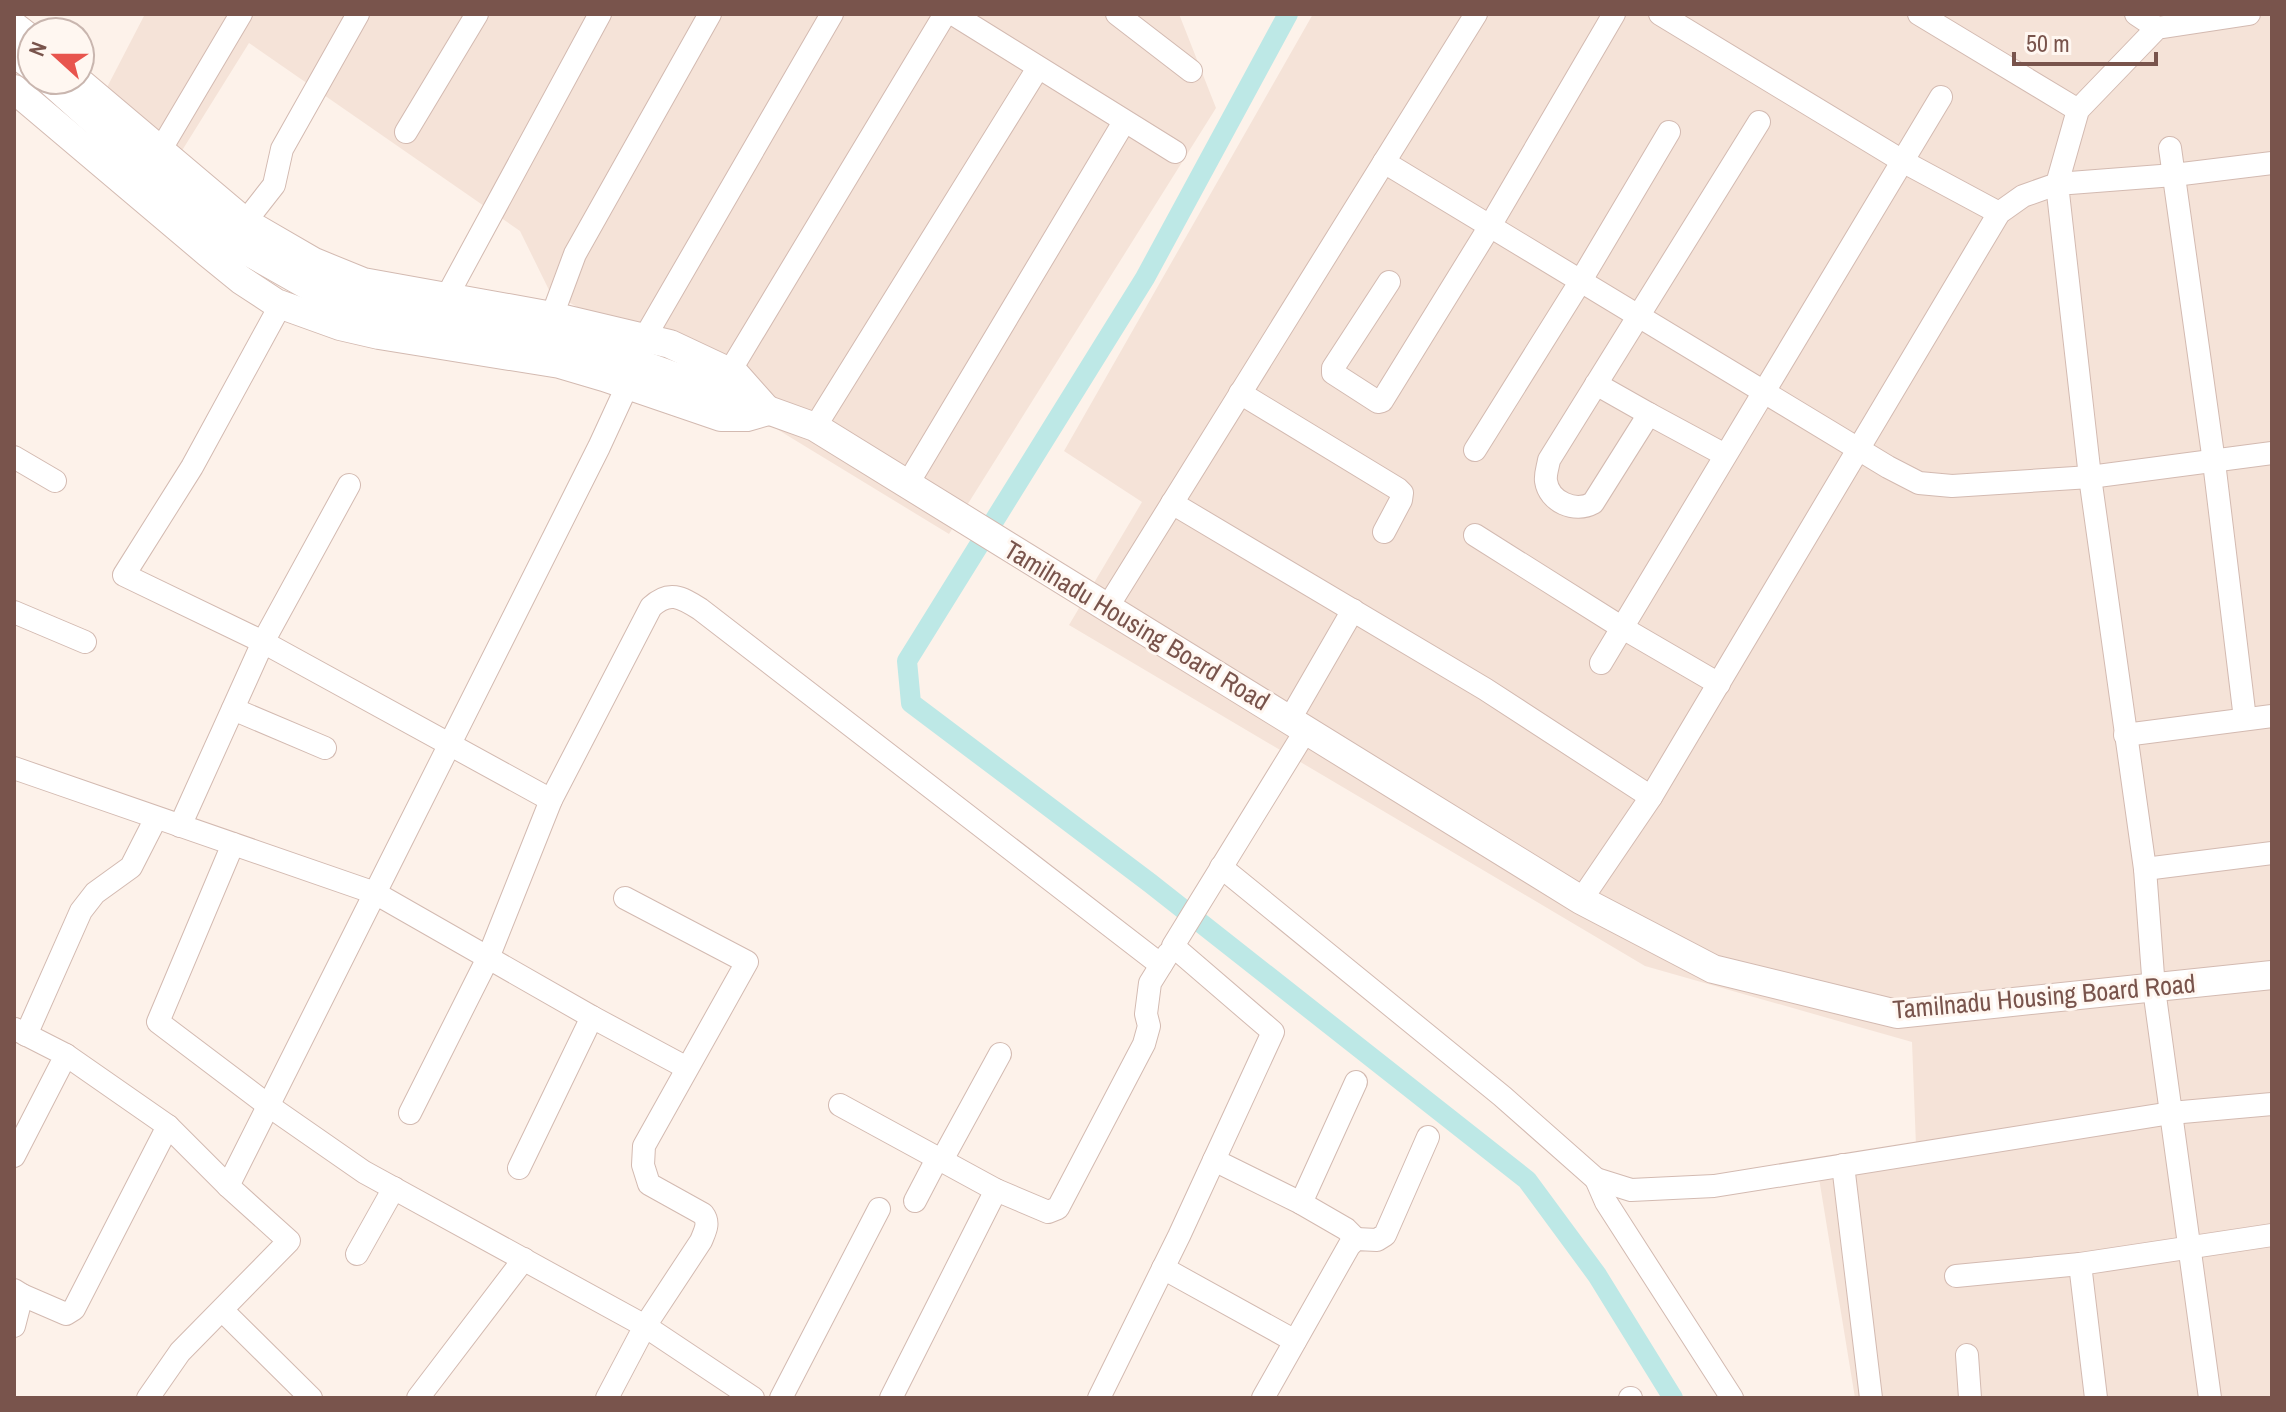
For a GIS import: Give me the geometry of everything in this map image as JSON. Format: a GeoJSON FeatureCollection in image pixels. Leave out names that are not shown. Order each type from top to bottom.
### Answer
{"type":"FeatureCollection","features":[{"type":"Feature","properties":{"kind":"street"},"geometry":{"type":"LineString","coordinates":[[161,149],[241,14]]}},
{"type":"Feature","properties":{"kind":"street"},"geometry":{"type":"LineString","coordinates":[[245,222],[274,185],[282,149],[358,14]]}},
{"type":"Feature","properties":{"kind":"street"},"geometry":{"type":"LineString","coordinates":[[406,132],[477,14]]}},
{"type":"Feature","properties":{"kind":"street"},"geometry":{"type":"LineString","coordinates":[[446,298],[600,14]]}},
{"type":"Feature","properties":{"kind":"street"},"geometry":{"type":"LineString","coordinates":[[552,316],[575,254],[710,14]]}},
{"type":"Feature","properties":{"kind":"street"},"geometry":{"type":"LineString","coordinates":[[645,337],[832,14]]}},
{"type":"Feature","properties":{"kind":"street"},"geometry":{"type":"LineString","coordinates":[[723,382],[945,14]]}},
{"type":"Feature","properties":{"kind":"street"},"geometry":{"type":"LineString","coordinates":[[953,14],[1175,152]]}},
{"type":"Feature","properties":{"kind":"street"},"geometry":{"type":"LineString","coordinates":[[1117,14],[1191,71]]}},
{"type":"Feature","properties":{"kind":"street"},"geometry":{"type":"LineString","coordinates":[[1107,608],[1476,14]]}},
{"type":"Feature","properties":{"kind":"street"},"geometry":{"type":"LineString","coordinates":[[1389,282],[1333,368],[1333,373],[1378,402],[1382,401],[1490,226],[1614,14]]}},
{"type":"Feature","properties":{"kind":"street"},"geometry":{"type":"LineString","coordinates":[[1660,14],[1904,162],[1999,213]]}},
{"type":"Feature","properties":{"kind":"street"},"geometry":{"type":"LineString","coordinates":[[1919,14],[2078,110]]}},
{"type":"Feature","properties":{"kind":"street"},"geometry":{"type":"LineString","coordinates":[[2136,14],[2157,28]]}},
{"type":"Feature","properties":{"kind":"street"},"geometry":{"type":"LineString","coordinates":[[2210,1398],[2154,989],[2145,869],[2090,477],[2057,184],[2078,110],[2157,28],[2249,14]]}},
{"type":"Feature","properties":{"kind":"street"},"geometry":{"type":"LineString","coordinates":[[815,427],[1038,68]]}},
{"type":"Feature","properties":{"kind":"street"},"geometry":{"type":"LineString","coordinates":[[14,89],[241,280],[281,304],[340,326],[379,335],[560,364],[721,417],[747,417],[768,411],[746,383],[723,382],[546,338],[397,312],[343,299],[309,286],[249,252],[188,205],[67,96]]}},
{"type":"Feature","properties":{"kind":"street"},"geometry":{"type":"LineString","coordinates":[[96,96],[245,222],[336,272],[363,282],[552,316],[645,337],[690,352],[723,382]]}},
{"type":"Feature","properties":{"kind":"street"},"geometry":{"type":"LineString","coordinates":[[1601,663],[1941,97]]}},
{"type":"Feature","properties":{"kind":"street"},"geometry":{"type":"LineString","coordinates":[[907,485],[1124,122]]}},
{"type":"Feature","properties":{"kind":"street"},"geometry":{"type":"LineString","coordinates":[[1649,414],[1593,503],[1584,508],[1573,507],[1551,494],[1546,483],[1549,460],[1759,122]]}},
{"type":"Feature","properties":{"kind":"street"},"geometry":{"type":"LineString","coordinates":[[1475,450],[1669,132]]}},
{"type":"Feature","properties":{"kind":"street"},"geometry":{"type":"LineString","coordinates":[[2170,148],[2214,462],[2245,719]]}},
{"type":"Feature","properties":{"kind":"street"},"geometry":{"type":"LineString","coordinates":[[1384,162],[1919,483],[1952,486],[2090,477],[2272,453]]}},
{"type":"Feature","properties":{"kind":"street"},"geometry":{"type":"LineString","coordinates":[[1581,900],[1651,797],[1999,213],[2023,196],[2057,184],[2174,175],[2272,163]]}},
{"type":"Feature","properties":{"kind":"street"},"geometry":{"type":"LineString","coordinates":[[281,304],[192,467],[124,575],[263,642],[551,800]]}},
{"type":"Feature","properties":{"kind":"street"},"geometry":{"type":"LineString","coordinates":[[228,1186],[593,461],[628,384]]}},
{"type":"Feature","properties":{"kind":"street"},"geometry":{"type":"LineString","coordinates":[[1596,384],[1725,455]]}},
{"type":"Feature","properties":{"kind":"street"},"geometry":{"type":"LineString","coordinates":[[1240,393],[1398,489],[1402,493],[1401,500],[1384,532]]}},
{"type":"Feature","properties":{"kind":"street","name":"Tamilnadu Housing Board Road"},"geometry":{"type":"LineString","coordinates":[[768,411],[815,427],[1581,900],[1713,969],[1897,1014],[2272,975]]}},
{"type":"Feature","properties":{"kind":"street"},"geometry":{"type":"LineString","coordinates":[[14,457],[55,481]]}},
{"type":"Feature","properties":{"kind":"street"},"geometry":{"type":"LineString","coordinates":[[180,826],[263,642],[349,485]]}},
{"type":"Feature","properties":{"kind":"street"},"geometry":{"type":"LineString","coordinates":[[1172,503],[1485,689],[1651,797]]}},
{"type":"Feature","properties":{"kind":"street"},"geometry":{"type":"LineString","coordinates":[[1475,535],[1621,627],[1719,684]]}},
{"type":"Feature","properties":{"kind":"street"},"geometry":{"type":"LineString","coordinates":[[410,1113],[488,958],[551,800],[651,607],[659,599],[670,596],[682,598],[1172,948],[1273,1032],[1099,1398]]}},
{"type":"Feature","properties":{"kind":"street"},"geometry":{"type":"LineString","coordinates":[[840,1105],[996,1190],[1048,1212],[1058,1208],[1144,1044],[1149,1026],[1146,998],[1150,983],[1221,867],[1298,724],[1353,610]]}},
{"type":"Feature","properties":{"kind":"street"},"geometry":{"type":"LineString","coordinates":[[14,612],[85,642]]}},
{"type":"Feature","properties":{"kind":"street"},"geometry":{"type":"LineString","coordinates":[[233,709],[325,748]]}},
{"type":"Feature","properties":{"kind":"street"},"geometry":{"type":"LineString","coordinates":[[2125,735],[2272,716]]}},
{"type":"Feature","properties":{"kind":"street"},"geometry":{"type":"LineString","coordinates":[[14,768],[375,893],[687,1068]]}},
{"type":"Feature","properties":{"kind":"street"},"geometry":{"type":"LineString","coordinates":[[148,1398],[180,1352],[289,1241],[168,1126],[66,1055],[20,1032],[81,911],[95,893],[131,867],[156,818]]}},
{"type":"Feature","properties":{"kind":"street"},"geometry":{"type":"LineString","coordinates":[[233,844],[158,1022],[269,1106],[364,1172],[645,1326],[753,1398]]}},
{"type":"Feature","properties":{"kind":"street"},"geometry":{"type":"LineString","coordinates":[[2145,869],[2272,853]]}},
{"type":"Feature","properties":{"kind":"street"},"geometry":{"type":"LineString","coordinates":[[1221,867],[1502,1096],[1596,1179],[1631,1190],[1714,1186],[2171,1113],[2272,1104]]}},
{"type":"Feature","properties":{"kind":"street"},"geometry":{"type":"LineString","coordinates":[[607,1398],[645,1326],[707,1228],[707,1219],[703,1214],[649,1184],[643,1165],[644,1146],[747,962],[625,898]]}},
{"type":"Feature","properties":{"kind":"street"},"geometry":{"type":"LineString","coordinates":[[519,1168],[592,1017]]}},
{"type":"Feature","properties":{"kind":"street"},"geometry":{"type":"LineString","coordinates":[[915,1201],[1000,1054]]}},
{"type":"Feature","properties":{"kind":"street"},"geometry":{"type":"LineString","coordinates":[[14,1156],[66,1055]]}},
{"type":"Feature","properties":{"kind":"street"},"geometry":{"type":"LineString","coordinates":[[1301,1203],[1356,1082]]}},
{"type":"Feature","properties":{"kind":"street"},"geometry":{"type":"LineString","coordinates":[[14,1326],[18,1293],[66,1314],[74,1309],[168,1126]]}},
{"type":"Feature","properties":{"kind":"street"},"geometry":{"type":"LineString","coordinates":[[1214,1160],[1301,1203],[1346,1229],[1356,1239],[1377,1240],[1385,1235],[1428,1137]]}},
{"type":"Feature","properties":{"kind":"street"},"geometry":{"type":"LineString","coordinates":[[1843,1165],[1871,1398]]}},
{"type":"Feature","properties":{"kind":"street"},"geometry":{"type":"LineString","coordinates":[[1596,1179],[1606,1202],[1732,1398]]}},
{"type":"Feature","properties":{"kind":"street"},"geometry":{"type":"LineString","coordinates":[[357,1254],[394,1188]]}},
{"type":"Feature","properties":{"kind":"street"},"geometry":{"type":"LineString","coordinates":[[891,1398],[996,1190]]}},
{"type":"Feature","properties":{"kind":"street"},"geometry":{"type":"LineString","coordinates":[[781,1398],[879,1209]]}},
{"type":"Feature","properties":{"kind":"street"},"geometry":{"type":"LineString","coordinates":[[1956,1276],[2080,1264],[2272,1235]]}},
{"type":"Feature","properties":{"kind":"street"},"geometry":{"type":"LineString","coordinates":[[1263,1398],[1339,1261],[1356,1239]]}},
{"type":"Feature","properties":{"kind":"street"},"geometry":{"type":"LineString","coordinates":[[418,1398],[524,1259]]}},
{"type":"Feature","properties":{"kind":"street"},"geometry":{"type":"LineString","coordinates":[[2080,1264],[2096,1398]]}},
{"type":"Feature","properties":{"kind":"street"},"geometry":{"type":"LineString","coordinates":[[1163,1268],[1295,1341]]}},
{"type":"Feature","properties":{"kind":"street"},"geometry":{"type":"LineString","coordinates":[[223,1311],[311,1398]]}},
{"type":"Feature","properties":{"kind":"street"},"geometry":{"type":"LineString","coordinates":[[1967,1355],[1970,1398]]}},
{"type":"Feature","properties":{"kind":"shaded area"},"geometry":{"type":"Polygon","coordinates":[[[145,14],[1179,14],[1216,108],[949,534],[549,290],[520,231],[249,43],[178,157],[102,97],[145,14]]]}},
{"type":"Feature","properties":{"kind":"shaded area"},"geometry":{"type":"Polygon","coordinates":[[[1313,14],[2272,14],[2272,1398],[1855,1398],[1816,1160],[1916,1146],[1912,1042],[1645,966],[1069,625],[1142,502],[1064,451],[1313,14]]]}},
{"type":"Feature","properties":{"kind":"waterway"},"geometry":{"type":"LineString","coordinates":[[1288,14],[1145,278],[907,661],[911,703],[1150,883],[1527,1180],[1597,1275],[1673,1398]]}}]}
